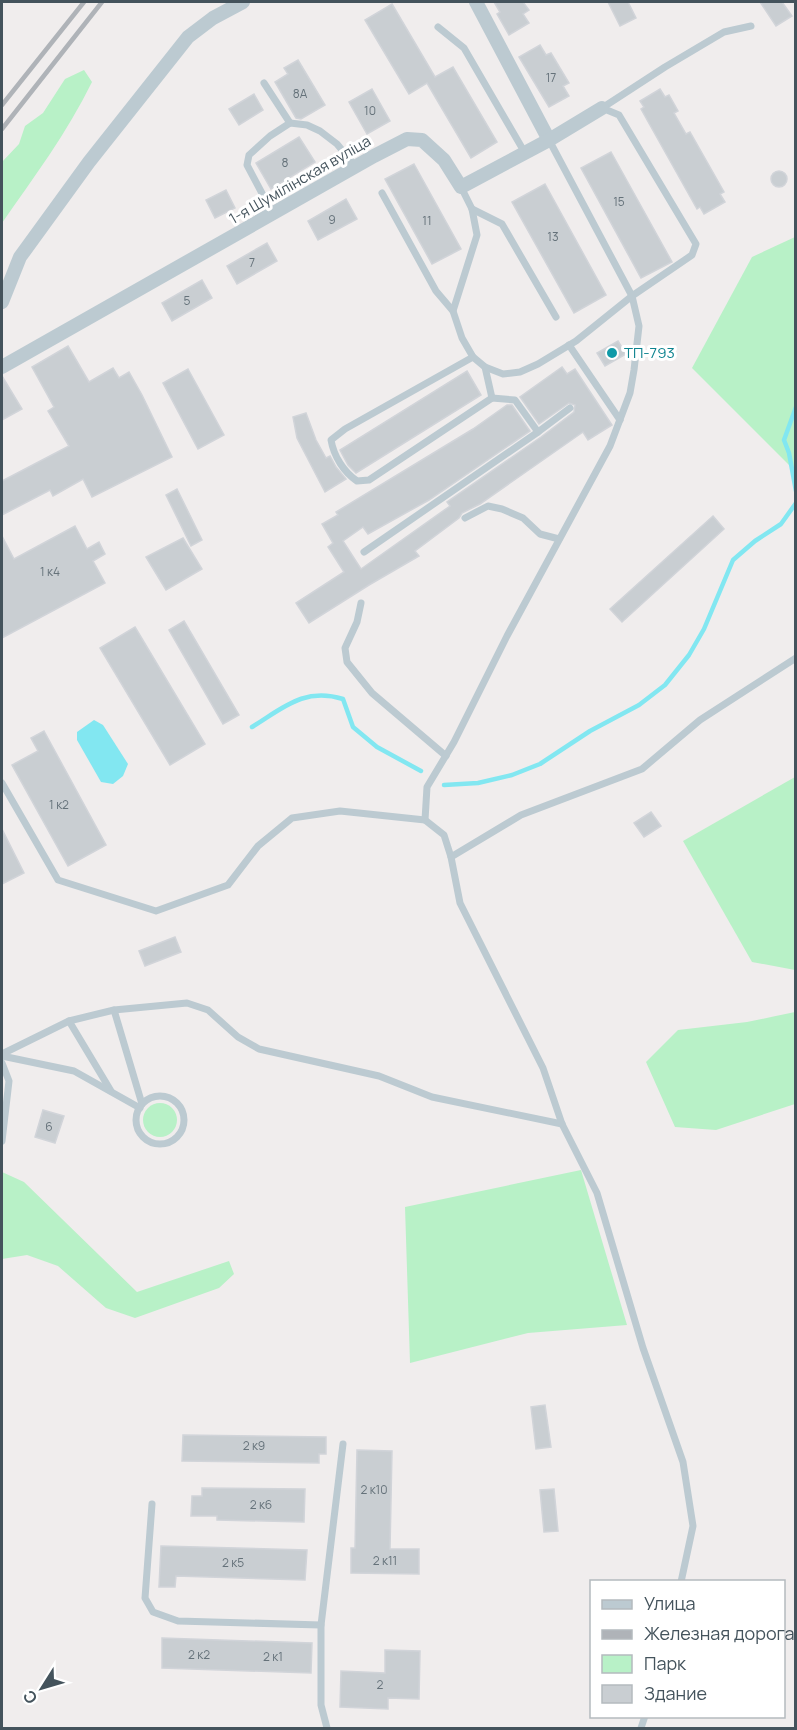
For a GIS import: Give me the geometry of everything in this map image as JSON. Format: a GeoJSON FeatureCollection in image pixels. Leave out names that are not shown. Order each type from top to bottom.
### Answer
{"type":"FeatureCollection","features":[{"type":"Feature","properties":{"kind":"street"},"geometry":{"type":"LineString","coordinates":[[2,302],[20,257],[89,162],[188,38],[213,18],[243,2]]}},
{"type":"Feature","properties":{"kind":"street"},"geometry":{"type":"LineString","coordinates":[[476,2],[549,140]]}},
{"type":"Feature","properties":{"kind":"street"},"geometry":{"type":"LineString","coordinates":[[461,187],[549,140],[602,108]]}},
{"type":"Feature","properties":{"kind":"street","name":"1-я Шумілінская вуліца"},"geometry":{"type":"LineString","coordinates":[[2,367],[407,139],[422,140],[444,160],[461,187]]}},
{"type":"Feature","properties":{"kind":"lane"},"geometry":{"type":"LineString","coordinates":[[602,108],[724,32],[751,26]]}},
{"type":"Feature","properties":{"kind":"lane"},"geometry":{"type":"LineString","coordinates":[[438,27],[464,48],[525,153]]}},
{"type":"Feature","properties":{"kind":"lane"},"geometry":{"type":"LineString","coordinates":[[264,83],[290,123]]}},
{"type":"Feature","properties":{"kind":"lane"},"geometry":{"type":"LineString","coordinates":[[382,193],[436,291],[453,311],[462,338],[473,357],[485,367],[503,374],[520,372],[569,345],[632,296],[692,255],[696,244],[619,115],[602,108]]}},
{"type":"Feature","properties":{"kind":"lane"},"geometry":{"type":"LineString","coordinates":[[273,214],[247,165],[249,155],[270,136],[290,123],[307,125],[320,131],[337,144],[356,167]]}},
{"type":"Feature","properties":{"kind":"lane"},"geometry":{"type":"LineString","coordinates":[[424,820],[427,786],[446,756],[507,636],[610,446],[630,393],[639,326],[632,296],[549,140]]}},
{"type":"Feature","properties":{"kind":"lane"},"geometry":{"type":"LineString","coordinates":[[453,311],[477,235],[472,209],[461,187]]}},
{"type":"Feature","properties":{"kind":"lane"},"geometry":{"type":"LineString","coordinates":[[472,209],[502,224],[556,316]]}},
{"type":"Feature","properties":{"kind":"lane"},"geometry":{"type":"LineString","coordinates":[[569,345],[620,420]]}},
{"type":"Feature","properties":{"kind":"lane"},"geometry":{"type":"LineString","coordinates":[[473,357],[345,429],[331,440],[333,449],[346,474],[357,482],[369,480],[492,398],[515,400],[538,432]]}},
{"type":"Feature","properties":{"kind":"lane"},"geometry":{"type":"LineString","coordinates":[[485,367],[492,398]]}},
{"type":"Feature","properties":{"kind":"lane"},"geometry":{"type":"LineString","coordinates":[[364,552],[570,408]]}},
{"type":"Feature","properties":{"kind":"lane"},"geometry":{"type":"LineString","coordinates":[[465,518],[488,506],[502,508],[523,518],[540,534],[559,539]]}},
{"type":"Feature","properties":{"kind":"lane"},"geometry":{"type":"LineString","coordinates":[[361,603],[357,622],[345,648],[347,662],[372,693],[446,756]]}},
{"type":"Feature","properties":{"kind":"lane"},"geometry":{"type":"LineString","coordinates":[[451,857],[521,814],[642,769],[700,720],[795,658]]}},
{"type":"Feature","properties":{"kind":"lane"},"geometry":{"type":"LineString","coordinates":[[2,783],[58,880],[156,911],[228,885],[258,846],[292,818],[340,812],[424,820],[444,835],[460,903],[543,1068],[562,1124],[597,1193],[644,1348],[683,1462],[693,1526],[681,1580]]}},
{"type":"Feature","properties":{"kind":"lane"},"geometry":{"type":"LineString","coordinates":[[2,1055],[69,1021],[114,1010],[187,1003],[208,1010],[238,1037],[259,1049],[379,1076],[432,1097],[562,1124]]}},
{"type":"Feature","properties":{"kind":"lane"},"geometry":{"type":"LineString","coordinates":[[114,1010],[141,1106],[136,1121],[138,1131],[152,1143],[170,1142],[178,1137],[183,1129],[184,1119],[182,1110],[176,1102],[168,1097],[159,1096],[150,1098],[141,1106]]}},
{"type":"Feature","properties":{"kind":"lane"},"geometry":{"type":"LineString","coordinates":[[69,1021],[111,1092]]}},
{"type":"Feature","properties":{"kind":"lane"},"geometry":{"type":"LineString","coordinates":[[2,1055],[74,1071],[141,1106]]}},
{"type":"Feature","properties":{"kind":"lane"},"geometry":{"type":"LineString","coordinates":[[2,1063],[9,1081],[2,1141]]}},
{"type":"Feature","properties":{"kind":"lane"},"geometry":{"type":"LineString","coordinates":[[327,1728],[321,1705],[321,1625],[343,1444]]}},
{"type":"Feature","properties":{"kind":"lane"},"geometry":{"type":"LineString","coordinates":[[152,1504],[145,1598],[153,1612],[178,1621],[321,1625]]}},
{"type":"Feature","properties":{"kind":"green space"},"geometry":{"type":"Polygon","coordinates":[[[84,70],[92,82],[82,101],[50,154],[2,223],[2,162],[19,144],[25,126],[43,113],[65,79],[84,70]]]}},
{"type":"Feature","properties":{"kind":"green space"},"geometry":{"type":"Polygon","coordinates":[[[795,237],[795,471],[692,368],[752,257],[795,237]]]}},
{"type":"Feature","properties":{"kind":"green space"},"geometry":{"type":"Polygon","coordinates":[[[795,777],[795,970],[752,962],[683,841],[795,777]]]}},
{"type":"Feature","properties":{"kind":"green space"},"geometry":{"type":"Polygon","coordinates":[[[795,1012],[795,1104],[716,1130],[675,1127],[646,1062],[678,1030],[747,1022],[795,1012]]]}},
{"type":"Feature","properties":{"kind":"green space"},"geometry":{"type":"Polygon","coordinates":[[[160,1103],[172,1108],[177,1120],[172,1132],[160,1137],[148,1132],[143,1120],[148,1108],[160,1103]]]}},
{"type":"Feature","properties":{"kind":"green space"},"geometry":{"type":"Polygon","coordinates":[[[581,1170],[627,1325],[528,1333],[410,1363],[405,1207],[581,1170]]]}},
{"type":"Feature","properties":{"kind":"green space"},"geometry":{"type":"Polygon","coordinates":[[[2,1172],[24,1182],[137,1292],[229,1261],[234,1274],[219,1288],[135,1318],[106,1308],[58,1266],[27,1255],[2,1259],[2,1172]]]}},
{"type":"Feature","properties":{"kind":"water"},"geometry":{"type":"Polygon","coordinates":[[[94,720],[103,725],[128,764],[123,776],[113,784],[101,782],[77,740],[77,732],[94,720]]]}},
{"type":"Feature","properties":{"kind":"building"},"geometry":{"type":"Polygon","coordinates":[[[494,2],[523,2],[529,10],[523,14],[529,23],[509,35],[497,14],[500,12],[494,2]]]}},
{"type":"Feature","properties":{"kind":"building"},"geometry":{"type":"Polygon","coordinates":[[[608,2],[628,2],[636,18],[620,26],[608,2]]]}},
{"type":"Feature","properties":{"kind":"building"},"geometry":{"type":"Polygon","coordinates":[[[760,2],[782,2],[792,16],[776,26],[760,2]]]}},
{"type":"Feature","properties":{"kind":"building"},"geometry":{"type":"Polygon","coordinates":[[[392,4],[435,77],[453,67],[497,142],[471,158],[427,83],[409,94],[365,20],[392,4]]]}},
{"type":"Feature","properties":{"kind":"building"},"geometry":{"type":"Polygon","coordinates":[[[540,45],[546,55],[551,53],[569,83],[563,86],[569,96],[549,107],[519,57],[540,45]]]}},
{"type":"Feature","properties":{"kind":"building"},"geometry":{"type":"Polygon","coordinates":[[[298,60],[325,105],[301,119],[296,118],[275,82],[288,74],[284,68],[298,60]]]}},
{"type":"Feature","properties":{"kind":"building"},"geometry":{"type":"Polygon","coordinates":[[[372,89],[390,121],[367,134],[349,102],[372,89]]]}},
{"type":"Feature","properties":{"kind":"building"},"geometry":{"type":"Polygon","coordinates":[[[660,89],[665,97],[669,95],[678,111],[674,113],[686,134],[690,132],[724,192],[720,194],[725,202],[704,214],[700,207],[697,209],[641,109],[644,107],[640,101],[660,89]]]}},
{"type":"Feature","properties":{"kind":"building"},"geometry":{"type":"Polygon","coordinates":[[[254,94],[263,110],[239,125],[229,109],[254,94]]]}},
{"type":"Feature","properties":{"kind":"building"},"geometry":{"type":"Polygon","coordinates":[[[299,137],[315,162],[271,189],[256,163],[299,137]]]}},
{"type":"Feature","properties":{"kind":"building"},"geometry":{"type":"Polygon","coordinates":[[[611,152],[672,262],[641,278],[581,168],[611,152]]]}},
{"type":"Feature","properties":{"kind":"building"},"geometry":{"type":"Polygon","coordinates":[[[414,164],[461,249],[432,264],[385,179],[414,164]]]}},
{"type":"Feature","properties":{"kind":"building"},"geometry":{"type":"Polygon","coordinates":[[[776,171],[782,171],[787,179],[785,185],[776,187],[771,182],[771,176],[776,171]]]}},
{"type":"Feature","properties":{"kind":"building"},"geometry":{"type":"Polygon","coordinates":[[[545,184],[606,295],[574,313],[512,202],[545,184]]]}},
{"type":"Feature","properties":{"kind":"building"},"geometry":{"type":"Polygon","coordinates":[[[226,190],[235,208],[215,218],[206,200],[226,190]]]}},
{"type":"Feature","properties":{"kind":"building"},"geometry":{"type":"Polygon","coordinates":[[[346,199],[357,219],[318,240],[308,221],[346,199]]]}},
{"type":"Feature","properties":{"kind":"building"},"geometry":{"type":"Polygon","coordinates":[[[267,243],[277,261],[237,284],[227,266],[267,243]]]}},
{"type":"Feature","properties":{"kind":"building"},"geometry":{"type":"Polygon","coordinates":[[[202,280],[212,298],[172,321],[162,303],[202,280]]]}},
{"type":"Feature","properties":{"kind":"building","name":"ТП-793"},"geometry":{"type":"Polygon","coordinates":[[[618,341],[626,354],[605,366],[597,353],[618,341]]]}},
{"type":"Feature","properties":{"kind":"building"},"geometry":{"type":"Polygon","coordinates":[[[68,346],[89,382],[113,368],[119,378],[129,372],[172,457],[92,497],[83,479],[53,496],[50,490],[2,515],[2,481],[69,446],[48,411],[54,407],[32,367],[68,346]]]}},
{"type":"Feature","properties":{"kind":"building"},"geometry":{"type":"Polygon","coordinates":[[[562,367],[567,374],[575,369],[612,425],[588,440],[583,432],[480,504],[462,513],[459,518],[415,551],[419,556],[309,623],[296,603],[344,572],[328,547],[333,543],[322,524],[338,515],[336,512],[473,429],[507,405],[512,405],[530,431],[429,500],[368,534],[363,527],[343,541],[361,569],[450,506],[447,502],[574,412],[575,405],[569,403],[539,424],[520,397],[562,367]]]}},
{"type":"Feature","properties":{"kind":"building"},"geometry":{"type":"Polygon","coordinates":[[[188,369],[224,435],[198,449],[163,383],[188,369]]]}},
{"type":"Feature","properties":{"kind":"building"},"geometry":{"type":"Polygon","coordinates":[[[467,371],[481,395],[356,473],[348,465],[340,450],[467,371]]]}},
{"type":"Feature","properties":{"kind":"building"},"geometry":{"type":"Polygon","coordinates":[[[2,376],[22,409],[2,420],[2,376]]]}},
{"type":"Feature","properties":{"kind":"building"},"geometry":{"type":"Polygon","coordinates":[[[306,413],[316,440],[326,458],[330,456],[346,479],[325,492],[297,438],[293,417],[306,413]]]}},
{"type":"Feature","properties":{"kind":"building"},"geometry":{"type":"Polygon","coordinates":[[[177,489],[202,540],[191,546],[166,495],[177,489]]]}},
{"type":"Feature","properties":{"kind":"building"},"geometry":{"type":"Polygon","coordinates":[[[713,516],[724,529],[622,622],[610,609],[713,516]]]}},
{"type":"Feature","properties":{"kind":"building"},"geometry":{"type":"Polygon","coordinates":[[[75,526],[87,549],[99,542],[105,554],[93,561],[105,583],[2,638],[2,536],[14,559],[75,526]]]}},
{"type":"Feature","properties":{"kind":"building"},"geometry":{"type":"Polygon","coordinates":[[[183,538],[202,569],[166,590],[146,557],[183,538]]]}},
{"type":"Feature","properties":{"kind":"building"},"geometry":{"type":"Polygon","coordinates":[[[184,621],[239,715],[223,724],[169,630],[184,621]]]}},
{"type":"Feature","properties":{"kind":"building"},"geometry":{"type":"Polygon","coordinates":[[[135,627],[205,744],[170,765],[100,648],[135,627]]]}},
{"type":"Feature","properties":{"kind":"building"},"geometry":{"type":"Polygon","coordinates":[[[44,731],[106,845],[68,866],[12,765],[38,751],[31,738],[44,731]]]}},
{"type":"Feature","properties":{"kind":"building"},"geometry":{"type":"Polygon","coordinates":[[[651,812],[661,826],[644,837],[634,823],[651,812]]]}},
{"type":"Feature","properties":{"kind":"building"},"geometry":{"type":"Polygon","coordinates":[[[2,829],[24,873],[2,884],[2,829]]]}},
{"type":"Feature","properties":{"kind":"building"},"geometry":{"type":"Polygon","coordinates":[[[175,937],[181,952],[145,966],[139,951],[175,937]]]}},
{"type":"Feature","properties":{"kind":"building"},"geometry":{"type":"Polygon","coordinates":[[[43,1110],[64,1116],[55,1143],[35,1137],[43,1110]]]}},
{"type":"Feature","properties":{"kind":"building"},"geometry":{"type":"Polygon","coordinates":[[[545,1405],[551,1447],[536,1449],[531,1407],[545,1405]]]}},
{"type":"Feature","properties":{"kind":"building"},"geometry":{"type":"Polygon","coordinates":[[[183,1435],[326,1437],[326,1454],[319,1454],[319,1463],[182,1461],[183,1435]]]}},
{"type":"Feature","properties":{"kind":"building"},"geometry":{"type":"Polygon","coordinates":[[[357,1450],[392,1451],[390,1549],[419,1549],[419,1574],[351,1573],[351,1548],[355,1548],[357,1450]]]}},
{"type":"Feature","properties":{"kind":"building"},"geometry":{"type":"Polygon","coordinates":[[[202,1488],[305,1489],[304,1522],[217,1520],[217,1516],[191,1516],[192,1496],[202,1496],[202,1488]]]}},
{"type":"Feature","properties":{"kind":"building"},"geometry":{"type":"Polygon","coordinates":[[[554,1489],[558,1531],[544,1532],[540,1490],[554,1489]]]}},
{"type":"Feature","properties":{"kind":"building"},"geometry":{"type":"Polygon","coordinates":[[[161,1546],[307,1550],[305,1580],[176,1576],[175,1587],[159,1587],[161,1546]]]}},
{"type":"Feature","properties":{"kind":"building"},"geometry":{"type":"Polygon","coordinates":[[[162,1638],[312,1643],[311,1673],[162,1668],[162,1638]]]}},
{"type":"Feature","properties":{"kind":"building"},"geometry":{"type":"Polygon","coordinates":[[[385,1650],[420,1651],[419,1699],[388,1698],[388,1709],[340,1707],[341,1671],[385,1673],[385,1650]]]}},
{"type":"Feature","properties":{"kind":"waterway"},"geometry":{"type":"LineString","coordinates":[[796,407],[784,440],[789,453],[796,491]]}},
{"type":"Feature","properties":{"kind":"waterway"},"geometry":{"type":"LineString","coordinates":[[444,785],[478,783],[512,775],[540,764],[590,731],[639,705],[665,685],[689,655],[704,629],[733,560],[755,541],[781,524],[796,503]]}},
{"type":"Feature","properties":{"kind":"waterway"},"geometry":{"type":"LineString","coordinates":[[252,727],[294,701],[317,696],[343,699],[353,727],[377,747],[421,771]]}},
{"type":"Feature","properties":{"kind":"railway"},"geometry":{"type":"LineString","coordinates":[[2,105],[84,2]]}},
{"type":"Feature","properties":{"kind":"railway"},"geometry":{"type":"LineString","coordinates":[[2,129],[102,2]]}},
{"type":"Feature","properties":{"kind":"place","name":"ТП-793"},"geometry":{"type":"Point","coordinates":[612,353]}}]}
